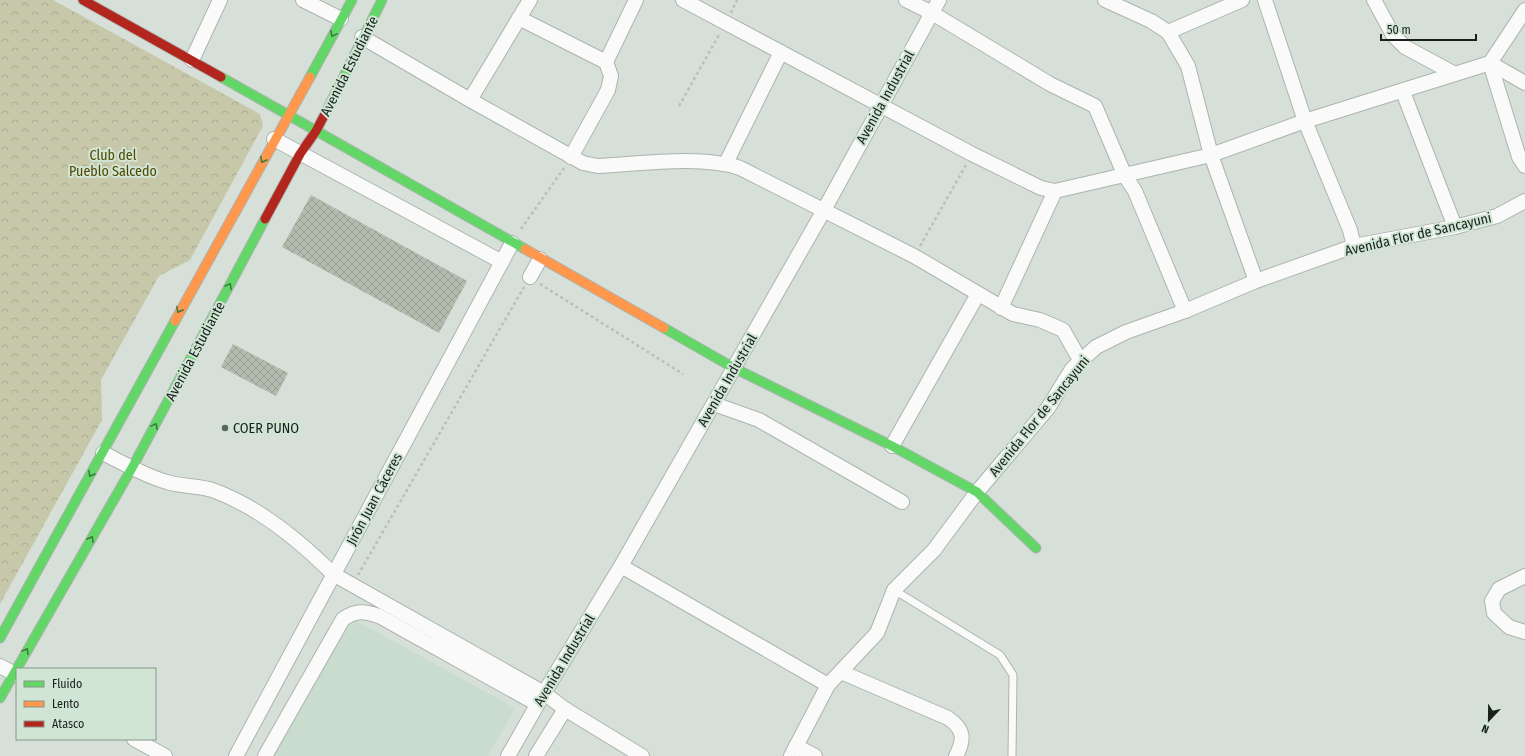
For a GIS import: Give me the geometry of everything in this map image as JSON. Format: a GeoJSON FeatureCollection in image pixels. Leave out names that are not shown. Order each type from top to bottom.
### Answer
{"type":"FeatureCollection","features":[{"type":"Feature","properties":{"kind":"street"},"geometry":{"type":"LineString","coordinates":[[83,0],[192,60],[734,368],[892,446],[977,492],[1036,548]]}},
{"type":"Feature","properties":{"kind":"street"},"geometry":{"type":"LineString","coordinates":[[192,60],[220,0]]}},
{"type":"Feature","properties":{"kind":"street"},"geometry":{"type":"LineString","coordinates":[[303,0],[341,19]]}},
{"type":"Feature","properties":{"kind":"street","name":"Avenida Estudiante"},"geometry":{"type":"LineString","coordinates":[[0,638],[103,453],[170,327],[352,0]]}},
{"type":"Feature","properties":{"kind":"street","name":"Avenida Estudiante"},"geometry":{"type":"LineString","coordinates":[[18,668],[132,468],[300,154],[316,131],[362,37],[382,0]]}},
{"type":"Feature","properties":{"kind":"street"},"geometry":{"type":"LineString","coordinates":[[470,100],[530,0]]}},
{"type":"Feature","properties":{"kind":"street"},"geometry":{"type":"LineString","coordinates":[[606,62],[636,0]]}},
{"type":"Feature","properties":{"kind":"street"},"geometry":{"type":"LineString","coordinates":[[684,0],[972,154],[1041,188],[1055,191],[1211,155],[1305,121],[1403,92],[1490,63],[1525,10]]}},
{"type":"Feature","properties":{"kind":"street"},"geometry":{"type":"LineString","coordinates":[[906,0],[932,13],[1050,84],[1095,106],[1186,311]]}},
{"type":"Feature","properties":{"kind":"street","name":"Avenida Industrial"},"geometry":{"type":"LineString","coordinates":[[508,756],[541,698],[622,566],[824,210],[880,105],[939,0]]}},
{"type":"Feature","properties":{"kind":"street"},"geometry":{"type":"LineString","coordinates":[[1105,0],[1151,21],[1168,32],[1188,66],[1211,155],[1256,281]]}},
{"type":"Feature","properties":{"kind":"street"},"geometry":{"type":"LineString","coordinates":[[1168,32],[1242,0]]}},
{"type":"Feature","properties":{"kind":"street"},"geometry":{"type":"LineString","coordinates":[[1265,0],[1305,121],[1350,230],[1354,246]]}},
{"type":"Feature","properties":{"kind":"street"},"geometry":{"type":"LineString","coordinates":[[1374,0],[1393,35],[1405,47],[1455,74]]}},
{"type":"Feature","properties":{"kind":"street"},"geometry":{"type":"LineString","coordinates":[[519,18],[606,62],[611,76],[608,90],[571,157]]}},
{"type":"Feature","properties":{"kind":"street"},"geometry":{"type":"LineString","coordinates":[[362,37],[470,100],[583,163],[598,166],[707,161],[740,168],[914,256],[1001,308],[1013,314],[1040,320],[1063,330],[1080,360]]}},
{"type":"Feature","properties":{"kind":"street"},"geometry":{"type":"LineString","coordinates":[[726,164],[781,52]]}},
{"type":"Feature","properties":{"kind":"street"},"geometry":{"type":"LineString","coordinates":[[1490,63],[1525,83]]}},
{"type":"Feature","properties":{"kind":"street"},"geometry":{"type":"LineString","coordinates":[[1490,63],[1519,157],[1525,166]]}},
{"type":"Feature","properties":{"kind":"street"},"geometry":{"type":"LineString","coordinates":[[1403,92],[1455,227]]}},
{"type":"Feature","properties":{"kind":"street"},"geometry":{"type":"LineString","coordinates":[[274,139],[502,262]]}},
{"type":"Feature","properties":{"kind":"street"},"geometry":{"type":"LineString","coordinates":[[1001,308],[1055,191]]}},
{"type":"Feature","properties":{"kind":"street","name":"Avenida Flor de Sancayuni"},"geometry":{"type":"LineString","coordinates":[[794,751],[828,685],[877,633],[894,590],[934,550],[977,492],[1048,408],[1072,369],[1096,346],[1126,332],[1186,311],[1256,281],[1354,246],[1455,227],[1497,216],[1525,201]]}},
{"type":"Feature","properties":{"kind":"street","name":"Jirón Juan Cáceres"},"geometry":{"type":"LineString","coordinates":[[236,756],[512,243]]}},
{"type":"Feature","properties":{"kind":"street"},"geometry":{"type":"LineString","coordinates":[[530,277],[540,258]]}},
{"type":"Feature","properties":{"kind":"street"},"geometry":{"type":"LineString","coordinates":[[892,446],[978,294]]}},
{"type":"Feature","properties":{"kind":"street"},"geometry":{"type":"LineString","coordinates":[[714,404],[759,420],[902,502]]}},
{"type":"Feature","properties":{"kind":"street"},"geometry":{"type":"LineString","coordinates":[[103,453],[132,468],[166,482],[213,490],[239,502],[289,534],[312,552],[333,574],[541,698]]}},
{"type":"Feature","properties":{"kind":"street"},"geometry":{"type":"LineString","coordinates":[[622,566],[828,685]]}},
{"type":"Feature","properties":{"kind":"street"},"geometry":{"type":"LineString","coordinates":[[1525,576],[1499,589],[1492,601],[1494,613],[1509,627],[1525,632]]}},
{"type":"Feature","properties":{"kind":"street"},"geometry":{"type":"LineString","coordinates":[[264,756],[343,619],[353,613],[364,611],[379,616],[565,709],[642,756]]}},
{"type":"Feature","properties":{"kind":"street"},"geometry":{"type":"LineString","coordinates":[[0,666],[15,674]]}},
{"type":"Feature","properties":{"kind":"street"},"geometry":{"type":"LineString","coordinates":[[841,672],[948,718],[957,724],[962,734],[962,745],[956,756]]}},
{"type":"Feature","properties":{"kind":"street","name":"Avenida Estudiante"},"geometry":{"type":"LineString","coordinates":[[0,698],[15,674]]}},
{"type":"Feature","properties":{"kind":"street","name":"Avenida Industrial"},"geometry":{"type":"LineString","coordinates":[[536,756],[565,709]]}},
{"type":"Feature","properties":{"kind":"street"},"geometry":{"type":"LineString","coordinates":[[136,740],[165,756]]}},
{"type":"Feature","properties":{"kind":"street"},"geometry":{"type":"LineString","coordinates":[[794,751],[815,756]]}},
{"type":"Feature","properties":{"kind":"lane"},"geometry":{"type":"LineString","coordinates":[[894,590],[1000,655],[1013,674],[1012,756]]}},
{"type":"Feature","properties":{"kind":"path"},"geometry":{"type":"LineString","coordinates":[[679,106],[738,0]]}},
{"type":"Feature","properties":{"kind":"path"},"geometry":{"type":"LineString","coordinates":[[914,256],[972,154]]}},
{"type":"Feature","properties":{"kind":"path"},"geometry":{"type":"LineString","coordinates":[[512,243],[571,157]]}},
{"type":"Feature","properties":{"kind":"path"},"geometry":{"type":"LineString","coordinates":[[352,584],[530,277],[683,374]]}},
{"type":"Feature","properties":{"kind":"shaded area"},"geometry":{"type":"Polygon","coordinates":[[[344,614],[515,708],[488,756],[265,756],[344,614]]]}},
{"type":"Feature","properties":{"kind":"green space","name":"Club del Pueblo Salcedo"},"geometry":{"type":"Polygon","coordinates":[[[0,0],[53,0],[260,114],[263,126],[190,260],[159,276],[101,380],[102,420],[0,604],[0,0]]]}},
{"type":"Feature","properties":{"kind":"building"},"geometry":{"type":"Polygon","coordinates":[[[311,195],[467,281],[439,333],[282,247],[311,195]]]}},
{"type":"Feature","properties":{"kind":"building"},"geometry":{"type":"Polygon","coordinates":[[[233,344],[288,373],[276,396],[221,367],[233,344]]]}},
{"type":"Feature","properties":{"kind":"traffic: fast"},"geometry":{"type":"LineString","coordinates":[[310,77],[352,0]]}},
{"type":"Feature","properties":{"kind":"traffic: fast"},"geometry":{"type":"LineString","coordinates":[[326,112],[382,0]]}},
{"type":"Feature","properties":{"kind":"traffic: fast"},"geometry":{"type":"LineString","coordinates":[[221,77],[525,249]]}},
{"type":"Feature","properties":{"kind":"traffic: fast"},"geometry":{"type":"LineString","coordinates":[[17,668],[132,468],[265,219]]}},
{"type":"Feature","properties":{"kind":"traffic: fast"},"geometry":{"type":"LineString","coordinates":[[0,638],[175,321]]}},
{"type":"Feature","properties":{"kind":"traffic: fast"},"geometry":{"type":"LineString","coordinates":[[664,328],[734,368],[892,446],[977,492],[1036,548]]}},
{"type":"Feature","properties":{"kind":"traffic: fast"},"geometry":{"type":"LineString","coordinates":[[0,698],[16,670]]}},
{"type":"Feature","properties":{"kind":"traffic: slow"},"geometry":{"type":"LineString","coordinates":[[175,321],[310,77]]}},
{"type":"Feature","properties":{"kind":"traffic: slow"},"geometry":{"type":"LineString","coordinates":[[525,249],[664,328]]}},
{"type":"Feature","properties":{"kind":"traffic: jam"},"geometry":{"type":"LineString","coordinates":[[83,0],[221,77]]}},
{"type":"Feature","properties":{"kind":"traffic: jam"},"geometry":{"type":"LineString","coordinates":[[265,219],[300,154],[316,131],[326,112]]}},
{"type":"Feature","properties":{"kind":"place","name":"COER PUNO"},"geometry":{"type":"Point","coordinates":[225,428]}}]}
